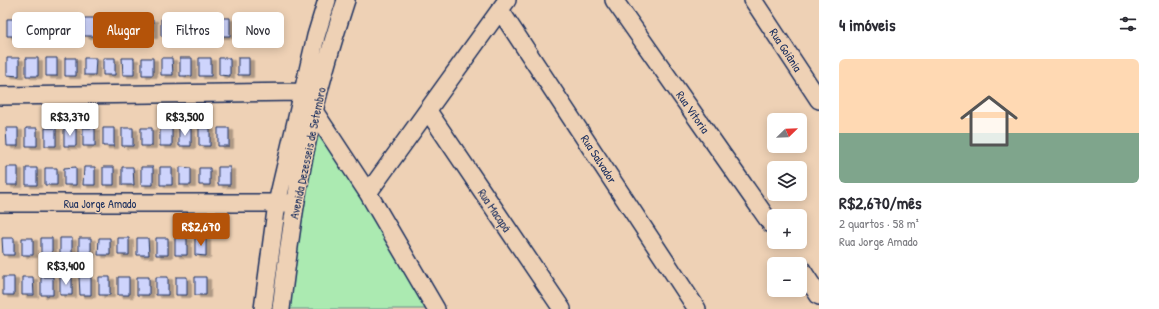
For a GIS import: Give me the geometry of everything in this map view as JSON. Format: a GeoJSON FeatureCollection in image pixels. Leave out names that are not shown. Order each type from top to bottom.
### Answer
{"type":"FeatureCollection","features":[{"type":"Feature","properties":{"kind":"street","name":"Avenida Dezesseis de Setembro"},"geometry":{"type":"LineString","coordinates":[[263,309],[277,203],[316,36],[327,0]]}},
{"type":"Feature","properties":{"kind":"street","name":"Avenida Dezesseis de Setembro"},"geometry":{"type":"LineString","coordinates":[[281,309],[296,203],[314,111],[346,0]]}},
{"type":"Feature","properties":{"kind":"street","name":"Rua Vitoria"},"geometry":{"type":"LineString","coordinates":[[614,0],[767,218]]}},
{"type":"Feature","properties":{"kind":"street","name":"Rua Goiânia"},"geometry":{"type":"LineString","coordinates":[[753,0],[819,100]]}},
{"type":"Feature","properties":{"kind":"street"},"geometry":{"type":"LineString","coordinates":[[368,193],[504,5]]}},
{"type":"Feature","properties":{"kind":"street","name":"Rua Salvador"},"geometry":{"type":"LineString","coordinates":[[504,5],[697,309]]}},
{"type":"Feature","properties":{"kind":"street"},"geometry":{"type":"LineString","coordinates":[[0,96],[303,92]]}},
{"type":"Feature","properties":{"kind":"street"},"geometry":{"type":"LineString","coordinates":[[314,111],[368,193],[436,309]]}},
{"type":"Feature","properties":{"kind":"street","name":"Rua Macapá"},"geometry":{"type":"LineString","coordinates":[[428,111],[562,309]]}},
{"type":"Feature","properties":{"kind":"street","name":"Rua Jorge Amado"},"geometry":{"type":"LineString","coordinates":[[0,203],[296,203]]}},
{"type":"Feature","properties":{"kind":"street"},"geometry":{"type":"LineString","coordinates":[[807,278],[819,296]]}},
{"type":"Feature","properties":{"kind":"green space"},"geometry":{"type":"Polygon","coordinates":[[[314,111],[436,309],[284,309],[314,111]]]}},
{"type":"Feature","properties":{"kind":"building"},"geometry":{"type":"Polygon","coordinates":[[[85,18],[93,18],[93,36],[85,36],[85,18]]]}},
{"type":"Feature","properties":{"kind":"building"},"geometry":{"type":"Polygon","coordinates":[[[224,18],[230,18],[230,36],[224,36],[224,18]]]}},
{"type":"Feature","properties":{"kind":"building"},"geometry":{"type":"Polygon","coordinates":[[[7,19],[12,19],[12,36],[7,36],[7,19]]]}},
{"type":"Feature","properties":{"kind":"building"},"geometry":{"type":"Polygon","coordinates":[[[162,19],[162,36],[161,36],[162,19]]]}},
{"type":"Feature","properties":{"kind":"building"},"geometry":{"type":"Polygon","coordinates":[[[7,58],[19,58],[19,76],[7,75],[7,58]]]}},
{"type":"Feature","properties":{"kind":"building"},"geometry":{"type":"Polygon","coordinates":[[[26,58],[38,58],[38,76],[26,76],[26,58]]]}},
{"type":"Feature","properties":{"kind":"building"},"geometry":{"type":"Polygon","coordinates":[[[46,58],[57,58],[57,76],[46,76],[46,58]]]}},
{"type":"Feature","properties":{"kind":"building"},"geometry":{"type":"Polygon","coordinates":[[[65,58],[76,58],[76,76],[65,76],[65,58]]]}},
{"type":"Feature","properties":{"kind":"building"},"geometry":{"type":"Polygon","coordinates":[[[84,58],[96,58],[95,75],[84,75],[84,58]]]}},
{"type":"Feature","properties":{"kind":"building"},"geometry":{"type":"Polygon","coordinates":[[[103,58],[115,58],[115,75],[103,75],[103,58]]]}},
{"type":"Feature","properties":{"kind":"building"},"geometry":{"type":"Polygon","coordinates":[[[122,58],[134,58],[134,75],[123,75],[122,58]]]}},
{"type":"Feature","properties":{"kind":"building"},"geometry":{"type":"Polygon","coordinates":[[[142,58],[153,58],[153,75],[142,75],[142,58]]]}},
{"type":"Feature","properties":{"kind":"building"},"geometry":{"type":"Polygon","coordinates":[[[161,58],[172,58],[173,75],[161,75],[161,58]]]}},
{"type":"Feature","properties":{"kind":"building"},"geometry":{"type":"Polygon","coordinates":[[[180,58],[192,58],[192,76],[180,76],[180,58]]]}},
{"type":"Feature","properties":{"kind":"building"},"geometry":{"type":"Polygon","coordinates":[[[199,58],[211,58],[211,76],[199,76],[199,58]]]}},
{"type":"Feature","properties":{"kind":"building"},"geometry":{"type":"Polygon","coordinates":[[[219,58],[230,58],[230,76],[219,75],[219,58]]]}},
{"type":"Feature","properties":{"kind":"building"},"geometry":{"type":"Polygon","coordinates":[[[238,58],[249,58],[249,75],[238,75],[238,58]]]}},
{"type":"Feature","properties":{"kind":"building"},"geometry":{"type":"Polygon","coordinates":[[[6,128],[18,128],[18,146],[7,146],[6,128]]]}},
{"type":"Feature","properties":{"kind":"building"},"geometry":{"type":"Polygon","coordinates":[[[26,128],[37,128],[37,146],[26,146],[26,128]]]}},
{"type":"Feature","properties":{"kind":"building"},"geometry":{"type":"Polygon","coordinates":[[[45,128],[56,128],[56,146],[45,146],[45,128]]]}},
{"type":"Feature","properties":{"kind":"building"},"geometry":{"type":"Polygon","coordinates":[[[64,128],[76,128],[76,146],[64,146],[64,128]]]}},
{"type":"Feature","properties":{"kind":"building"},"geometry":{"type":"Polygon","coordinates":[[[83,128],[95,128],[95,146],[83,146],[83,128]]]}},
{"type":"Feature","properties":{"kind":"building"},"geometry":{"type":"Polygon","coordinates":[[[103,128],[114,128],[114,146],[103,146],[103,128]]]}},
{"type":"Feature","properties":{"kind":"building"},"geometry":{"type":"Polygon","coordinates":[[[122,128],[133,128],[133,146],[122,146],[122,128]]]}},
{"type":"Feature","properties":{"kind":"building"},"geometry":{"type":"Polygon","coordinates":[[[141,128],[152,128],[152,146],[141,146],[141,128]]]}},
{"type":"Feature","properties":{"kind":"building"},"geometry":{"type":"Polygon","coordinates":[[[160,128],[172,128],[172,146],[160,146],[160,128]]]}},
{"type":"Feature","properties":{"kind":"building"},"geometry":{"type":"Polygon","coordinates":[[[179,128],[191,128],[191,146],[179,146],[179,128]]]}},
{"type":"Feature","properties":{"kind":"building"},"geometry":{"type":"Polygon","coordinates":[[[199,128],[210,128],[210,146],[199,146],[199,128]]]}},
{"type":"Feature","properties":{"kind":"building"},"geometry":{"type":"Polygon","coordinates":[[[218,128],[229,128],[229,146],[218,146],[218,128]]]}},
{"type":"Feature","properties":{"kind":"building"},"geometry":{"type":"Polygon","coordinates":[[[7,167],[18,167],[18,185],[7,185],[7,167]]]}},
{"type":"Feature","properties":{"kind":"building"},"geometry":{"type":"Polygon","coordinates":[[[76,167],[76,185],[64,185],[64,168],[76,167]]]}},
{"type":"Feature","properties":{"kind":"building"},"geometry":{"type":"Polygon","coordinates":[[[84,167],[95,167],[95,185],[83,185],[84,167]]]}},
{"type":"Feature","properties":{"kind":"building"},"geometry":{"type":"Polygon","coordinates":[[[103,167],[114,167],[114,185],[103,185],[103,167]]]}},
{"type":"Feature","properties":{"kind":"building"},"geometry":{"type":"Polygon","coordinates":[[[122,167],[133,167],[134,185],[122,185],[122,167]]]}},
{"type":"Feature","properties":{"kind":"building"},"geometry":{"type":"Polygon","coordinates":[[[141,167],[153,167],[153,185],[141,185],[141,167]]]}},
{"type":"Feature","properties":{"kind":"building"},"geometry":{"type":"Polygon","coordinates":[[[160,167],[172,167],[172,185],[160,185],[160,167]]]}},
{"type":"Feature","properties":{"kind":"building"},"geometry":{"type":"Polygon","coordinates":[[[180,167],[191,168],[191,185],[180,185],[180,167]]]}},
{"type":"Feature","properties":{"kind":"building"},"geometry":{"type":"Polygon","coordinates":[[[218,167],[230,167],[230,185],[218,185],[218,167]]]}},
{"type":"Feature","properties":{"kind":"building"},"geometry":{"type":"Polygon","coordinates":[[[26,168],[37,168],[37,185],[26,185],[26,168]]]}},
{"type":"Feature","properties":{"kind":"building"},"geometry":{"type":"Polygon","coordinates":[[[45,168],[57,168],[57,185],[45,185],[45,168]]]}},
{"type":"Feature","properties":{"kind":"building"},"geometry":{"type":"Polygon","coordinates":[[[199,168],[210,168],[210,185],[199,185],[199,168]]]}},
{"type":"Feature","properties":{"kind":"building"},"geometry":{"type":"Polygon","coordinates":[[[2,238],[14,238],[14,255],[3,255],[2,238]]]}},
{"type":"Feature","properties":{"kind":"building"},"geometry":{"type":"Polygon","coordinates":[[[22,238],[33,238],[33,255],[22,255],[22,238]]]}},
{"type":"Feature","properties":{"kind":"building"},"geometry":{"type":"Polygon","coordinates":[[[41,238],[52,238],[52,256],[41,256],[41,238]]]}},
{"type":"Feature","properties":{"kind":"building"},"geometry":{"type":"Polygon","coordinates":[[[60,238],[72,238],[72,256],[60,256],[60,238]]]}},
{"type":"Feature","properties":{"kind":"building"},"geometry":{"type":"Polygon","coordinates":[[[79,238],[91,238],[91,255],[79,255],[79,238]]]}},
{"type":"Feature","properties":{"kind":"building"},"geometry":{"type":"Polygon","coordinates":[[[99,238],[110,238],[110,255],[98,255],[99,238]]]}},
{"type":"Feature","properties":{"kind":"building"},"geometry":{"type":"Polygon","coordinates":[[[118,238],[129,238],[129,255],[118,255],[118,238]]]}},
{"type":"Feature","properties":{"kind":"building"},"geometry":{"type":"Polygon","coordinates":[[[137,238],[148,238],[149,255],[137,255],[137,238]]]}},
{"type":"Feature","properties":{"kind":"building"},"geometry":{"type":"Polygon","coordinates":[[[156,238],[168,238],[168,255],[156,255],[156,238]]]}},
{"type":"Feature","properties":{"kind":"building"},"geometry":{"type":"Polygon","coordinates":[[[175,238],[187,238],[187,255],[175,255],[175,238]]]}},
{"type":"Feature","properties":{"kind":"building"},"geometry":{"type":"Polygon","coordinates":[[[195,238],[206,238],[206,256],[195,255],[195,238]]]}},
{"type":"Feature","properties":{"kind":"building"},"geometry":{"type":"Polygon","coordinates":[[[3,277],[14,277],[14,295],[3,295],[3,277]]]}},
{"type":"Feature","properties":{"kind":"building"},"geometry":{"type":"Polygon","coordinates":[[[22,277],[33,277],[34,295],[22,295],[22,277]]]}},
{"type":"Feature","properties":{"kind":"building"},"geometry":{"type":"Polygon","coordinates":[[[41,277],[53,277],[53,295],[41,295],[41,277]]]}},
{"type":"Feature","properties":{"kind":"building"},"geometry":{"type":"Polygon","coordinates":[[[60,277],[72,277],[72,295],[60,295],[60,277]]]}},
{"type":"Feature","properties":{"kind":"building"},"geometry":{"type":"Polygon","coordinates":[[[79,277],[91,277],[91,295],[80,295],[79,277]]]}},
{"type":"Feature","properties":{"kind":"building"},"geometry":{"type":"Polygon","coordinates":[[[99,277],[110,277],[110,295],[99,295],[99,277]]]}},
{"type":"Feature","properties":{"kind":"building"},"geometry":{"type":"Polygon","coordinates":[[[118,277],[129,277],[129,295],[118,295],[118,277]]]}},
{"type":"Feature","properties":{"kind":"building"},"geometry":{"type":"Polygon","coordinates":[[[137,277],[149,277],[149,295],[137,295],[137,277]]]}},
{"type":"Feature","properties":{"kind":"building"},"geometry":{"type":"Polygon","coordinates":[[[156,277],[168,277],[168,295],[156,295],[156,277]]]}},
{"type":"Feature","properties":{"kind":"building"},"geometry":{"type":"Polygon","coordinates":[[[176,277],[187,277],[187,295],[176,295],[176,277]]]}},
{"type":"Feature","properties":{"kind":"building"},"geometry":{"type":"Polygon","coordinates":[[[195,277],[206,277],[206,295],[195,295],[195,277]]]}}]}
